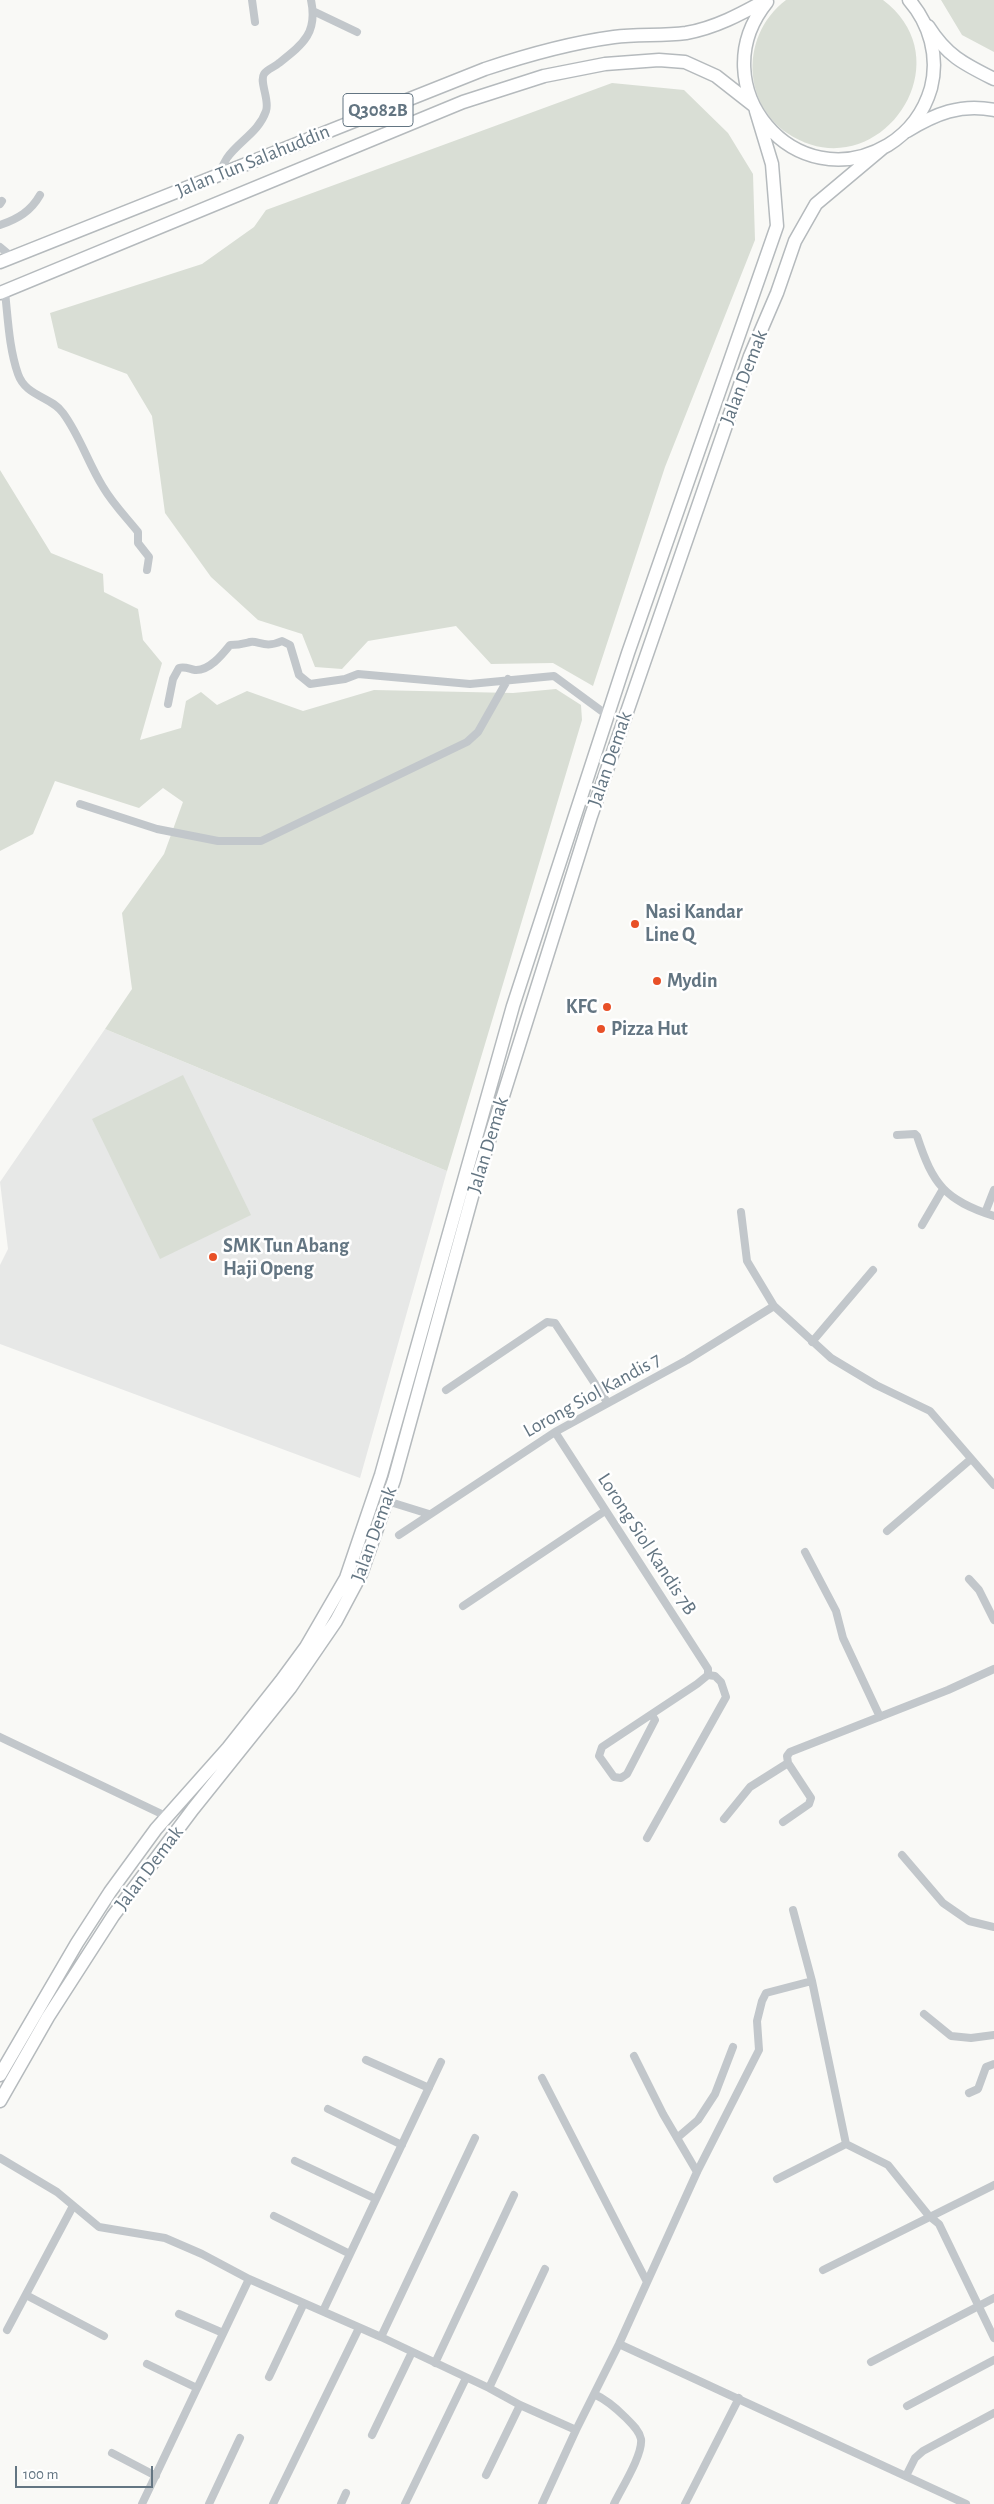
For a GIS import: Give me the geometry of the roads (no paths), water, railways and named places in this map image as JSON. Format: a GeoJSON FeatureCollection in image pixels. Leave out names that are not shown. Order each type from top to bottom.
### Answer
{"type":"FeatureCollection","features":[{"type":"Feature","properties":{"kind":"main road","name":"Jalan Demak"},"geometry":{"type":"LineString","coordinates":[[0,2074],[77,1943],[110,1892],[168,1817],[228,1748],[281,1681],[306,1647],[346,1578],[381,1475],[513,1006],[607,715],[777,226],[772,164],[744,77],[745,48],[754,20],[768,0]]}},
{"type":"Feature","properties":{"kind":"main road","name":"Jalan Tun Salahuddin"},"geometry":{"type":"LineString","coordinates":[[6,260],[446,83],[529,55],[615,37],[676,34],[701,29],[732,18],[768,0]]}},
{"type":"Feature","properties":{"kind":"main road"},"geometry":{"type":"LineString","coordinates":[[909,0],[937,40],[955,59],[994,79]]}},
{"type":"Feature","properties":{"kind":"main road"},"geometry":{"type":"LineString","coordinates":[[906,131],[924,106],[933,76],[932,45],[921,16]]}},
{"type":"Feature","properties":{"kind":"main road","name":"Jalan Tun Salahuddin"},"geometry":{"type":"LineString","coordinates":[[2,293],[464,102],[544,76],[605,64],[659,60],[685,62],[716,76],[754,108]]}},
{"type":"Feature","properties":{"kind":"main road"},"geometry":{"type":"LineString","coordinates":[[754,108],[776,136],[790,146],[812,155],[829,158],[853,158],[884,147],[906,131],[945,111],[966,107],[994,110]]}},
{"type":"Feature","properties":{"kind":"main road","name":"Jalan Demak"},"geometry":{"type":"LineString","coordinates":[[0,2101],[48,2016],[114,1916],[193,1809],[290,1688],[336,1622],[361,1574],[387,1502],[476,1182],[591,816],[750,356],[777,293],[795,241],[816,204],[884,147]]}},
{"type":"Feature","properties":{"kind":"street"},"geometry":{"type":"LineString","coordinates":[[252,0],[255,22]]}},
{"type":"Feature","properties":{"kind":"street"},"geometry":{"type":"LineString","coordinates":[[218,175],[228,157],[255,131],[265,114],[269,104],[262,78],[264,73],[278,64],[308,37],[312,29],[313,11],[311,0]]}},
{"type":"Feature","properties":{"kind":"street"},"geometry":{"type":"LineString","coordinates":[[313,11],[357,32]]}},
{"type":"Feature","properties":{"kind":"street"},"geometry":{"type":"LineString","coordinates":[[0,224],[32,208],[40,195]]}},
{"type":"Feature","properties":{"kind":"street"},"geometry":{"type":"LineString","coordinates":[[0,247],[6,260]]}},
{"type":"Feature","properties":{"kind":"street"},"geometry":{"type":"LineString","coordinates":[[2,293],[11,347],[23,385],[34,395],[62,410],[72,424],[102,486],[124,518],[138,532],[138,543],[149,557],[147,570]]}},
{"type":"Feature","properties":{"kind":"street"},"geometry":{"type":"LineString","coordinates":[[168,704],[173,679],[179,668],[197,670],[206,667],[223,654],[230,644],[244,646],[253,642],[270,646],[286,642],[293,651],[299,675],[310,684],[345,680],[358,674],[470,684],[554,676],[607,715]]}},
{"type":"Feature","properties":{"kind":"street"},"geometry":{"type":"LineString","coordinates":[[80,804],[156,829],[218,841],[261,841],[467,742],[478,732],[508,680]]}},
{"type":"Feature","properties":{"kind":"street"},"geometry":{"type":"LineString","coordinates":[[897,1135],[915,1134],[917,1136],[930,1172],[942,1189],[970,1208],[994,1216]]}},
{"type":"Feature","properties":{"kind":"street"},"geometry":{"type":"LineString","coordinates":[[922,1225],[942,1189]]}},
{"type":"Feature","properties":{"kind":"street"},"geometry":{"type":"LineString","coordinates":[[985,1213],[994,1190]]}},
{"type":"Feature","properties":{"kind":"street"},"geometry":{"type":"LineString","coordinates":[[741,1212],[746,1261],[774,1306],[831,1358],[876,1385],[930,1411],[994,1486]]}},
{"type":"Feature","properties":{"kind":"street"},"geometry":{"type":"LineString","coordinates":[[812,1342],[872,1270]]}},
{"type":"Feature","properties":{"kind":"street","name":"Lorong Siol Kandis 7"},"geometry":{"type":"LineString","coordinates":[[399,1535],[554,1432],[687,1360],[774,1306]]}},
{"type":"Feature","properties":{"kind":"street"},"geometry":{"type":"LineString","coordinates":[[446,1390],[547,1322],[555,1323],[607,1402]]}},
{"type":"Feature","properties":{"kind":"street","name":"Lorong Siol Kandis 7B"},"geometry":{"type":"LineString","coordinates":[[554,1432],[703,1660],[708,1669],[708,1675]]}},
{"type":"Feature","properties":{"kind":"street"},"geometry":{"type":"LineString","coordinates":[[887,1531],[971,1459]]}},
{"type":"Feature","properties":{"kind":"street"},"geometry":{"type":"LineString","coordinates":[[387,1502],[429,1514]]}},
{"type":"Feature","properties":{"kind":"street"},"geometry":{"type":"LineString","coordinates":[[462,1606],[605,1511]]}},
{"type":"Feature","properties":{"kind":"street"},"geometry":{"type":"LineString","coordinates":[[805,1552],[836,1611],[843,1638],[880,1717]]}},
{"type":"Feature","properties":{"kind":"street"},"geometry":{"type":"LineString","coordinates":[[969,1579],[979,1590],[994,1620]]}},
{"type":"Feature","properties":{"kind":"street"},"geometry":{"type":"LineString","coordinates":[[783,1822],[809,1804],[811,1798],[788,1763],[787,1756],[790,1752],[994,1669]]}},
{"type":"Feature","properties":{"kind":"street"},"geometry":{"type":"LineString","coordinates":[[647,1838],[726,1697],[721,1682],[715,1676],[708,1675],[602,1748],[599,1756],[614,1777],[621,1778],[627,1774],[652,1729],[655,1720],[652,1715]]}},
{"type":"Feature","properties":{"kind":"street"},"geometry":{"type":"LineString","coordinates":[[0,1736],[168,1817]]}},
{"type":"Feature","properties":{"kind":"street"},"geometry":{"type":"LineString","coordinates":[[724,1819],[753,1784],[788,1763]]}},
{"type":"Feature","properties":{"kind":"street"},"geometry":{"type":"LineString","coordinates":[[902,1855],[943,1903],[969,1921],[994,1927]]}},
{"type":"Feature","properties":{"kind":"street"},"geometry":{"type":"LineString","coordinates":[[793,1910],[812,1981],[846,2144]]}},
{"type":"Feature","properties":{"kind":"street"},"geometry":{"type":"LineString","coordinates":[[542,2504],[619,2344],[698,2172],[759,2050],[757,2021],[762,2000],[766,1993],[812,1981]]}},
{"type":"Feature","properties":{"kind":"street"},"geometry":{"type":"LineString","coordinates":[[924,2014],[951,2036],[971,2038],[994,2035]]}},
{"type":"Feature","properties":{"kind":"street"},"geometry":{"type":"LineString","coordinates":[[677,2138],[698,2120],[715,2094],[733,2047]]}},
{"type":"Feature","properties":{"kind":"street"},"geometry":{"type":"LineString","coordinates":[[634,2056],[677,2138],[698,2172]]}},
{"type":"Feature","properties":{"kind":"street"},"geometry":{"type":"LineString","coordinates":[[366,2060],[429,2088]]}},
{"type":"Feature","properties":{"kind":"street"},"geometry":{"type":"LineString","coordinates":[[323,2311],[441,2062]]}},
{"type":"Feature","properties":{"kind":"street"},"geometry":{"type":"LineString","coordinates":[[969,2093],[978,2089],[986,2067],[994,2064]]}},
{"type":"Feature","properties":{"kind":"street"},"geometry":{"type":"LineString","coordinates":[[542,2078],[647,2282]]}},
{"type":"Feature","properties":{"kind":"street"},"geometry":{"type":"LineString","coordinates":[[328,2109],[402,2145]]}},
{"type":"Feature","properties":{"kind":"street"},"geometry":{"type":"LineString","coordinates":[[381,2337],[475,2138]]}},
{"type":"Feature","properties":{"kind":"street"},"geometry":{"type":"LineString","coordinates":[[777,2179],[846,2144]]}},
{"type":"Feature","properties":{"kind":"street"},"geometry":{"type":"LineString","coordinates":[[846,2144],[888,2165],[929,2216],[939,2224],[994,2338]]}},
{"type":"Feature","properties":{"kind":"street"},"geometry":{"type":"LineString","coordinates":[[0,2158],[57,2192],[99,2227],[165,2238],[202,2254],[249,2279],[381,2337],[490,2388],[520,2406],[576,2430]]}},
{"type":"Feature","properties":{"kind":"street"},"geometry":{"type":"LineString","coordinates":[[295,2161],[376,2199]]}},
{"type":"Feature","properties":{"kind":"street"},"geometry":{"type":"LineString","coordinates":[[823,2270],[994,2185]]}},
{"type":"Feature","properties":{"kind":"street"},"geometry":{"type":"LineString","coordinates":[[435,2363],[514,2195]]}},
{"type":"Feature","properties":{"kind":"street"},"geometry":{"type":"LineString","coordinates":[[7,2330],[72,2206]]}},
{"type":"Feature","properties":{"kind":"street"},"geometry":{"type":"LineString","coordinates":[[274,2216],[350,2254]]}},
{"type":"Feature","properties":{"kind":"street"},"geometry":{"type":"LineString","coordinates":[[490,2388],[545,2269]]}},
{"type":"Feature","properties":{"kind":"street"},"geometry":{"type":"LineString","coordinates":[[142,2504],[249,2279]]}},
{"type":"Feature","properties":{"kind":"street"},"geometry":{"type":"LineString","coordinates":[[26,2295],[104,2336]]}},
{"type":"Feature","properties":{"kind":"street"},"geometry":{"type":"LineString","coordinates":[[871,2362],[994,2298]]}},
{"type":"Feature","properties":{"kind":"street"},"geometry":{"type":"LineString","coordinates":[[269,2377],[304,2303]]}},
{"type":"Feature","properties":{"kind":"street"},"geometry":{"type":"LineString","coordinates":[[179,2314],[223,2333]]}},
{"type":"Feature","properties":{"kind":"street"},"geometry":{"type":"LineString","coordinates":[[273,2504],[359,2328]]}},
{"type":"Feature","properties":{"kind":"street"},"geometry":{"type":"LineString","coordinates":[[619,2344],[966,2504]]}},
{"type":"Feature","properties":{"kind":"street"},"geometry":{"type":"LineString","coordinates":[[372,2435],[412,2352]]}},
{"type":"Feature","properties":{"kind":"street"},"geometry":{"type":"LineString","coordinates":[[907,2406],[994,2360]]}},
{"type":"Feature","properties":{"kind":"street"},"geometry":{"type":"LineString","coordinates":[[147,2364],[197,2388]]}},
{"type":"Feature","properties":{"kind":"street"},"geometry":{"type":"LineString","coordinates":[[405,2504],[466,2378]]}},
{"type":"Feature","properties":{"kind":"street"},"geometry":{"type":"LineString","coordinates":[[594,2394],[610,2402],[635,2428],[641,2440],[639,2450],[614,2504]]}},
{"type":"Feature","properties":{"kind":"street"},"geometry":{"type":"LineString","coordinates":[[685,2504],[739,2398]]}},
{"type":"Feature","properties":{"kind":"street"},"geometry":{"type":"LineString","coordinates":[[486,2475],[520,2406]]}},
{"type":"Feature","properties":{"kind":"street"},"geometry":{"type":"LineString","coordinates":[[906,2476],[915,2458],[922,2451],[994,2413]]}},
{"type":"Feature","properties":{"kind":"street"},"geometry":{"type":"LineString","coordinates":[[209,2504],[240,2438]]}},
{"type":"Feature","properties":{"kind":"street"},"geometry":{"type":"LineString","coordinates":[[112,2453],[156,2476]]}},
{"type":"Feature","properties":{"kind":"street"},"geometry":{"type":"LineString","coordinates":[[341,2504],[346,2493]]}},
{"type":"Feature","properties":{"kind":"place","name":"Nasi Kandar Line Q"},"geometry":{"type":"Point","coordinates":[635,924]}},
{"type":"Feature","properties":{"kind":"place","name":"Mydin"},"geometry":{"type":"Point","coordinates":[657,981]}},
{"type":"Feature","properties":{"kind":"place","name":"KFC"},"geometry":{"type":"Point","coordinates":[607,1007]}},
{"type":"Feature","properties":{"kind":"place","name":"Pizza Hut"},"geometry":{"type":"Point","coordinates":[601,1029]}},
{"type":"Feature","properties":{"kind":"place","name":"SMK Tun Abang Haji Openg"},"geometry":{"type":"Point","coordinates":[213,1257]}}]}
